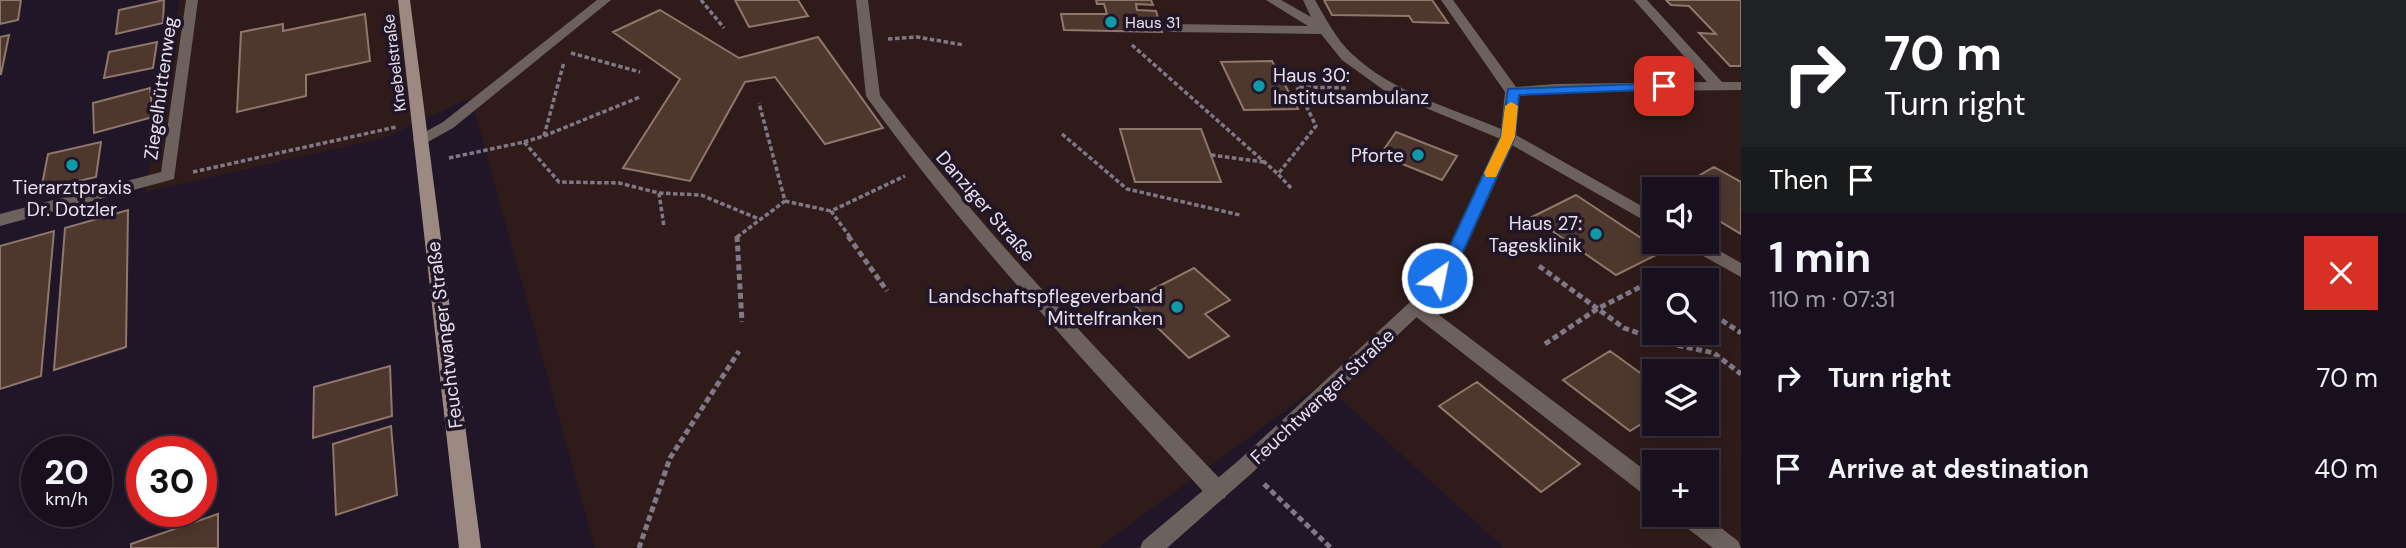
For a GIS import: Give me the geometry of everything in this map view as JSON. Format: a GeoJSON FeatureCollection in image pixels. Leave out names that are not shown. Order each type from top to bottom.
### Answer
{"type":"FeatureCollection","features":[{"type":"Feature","properties":{"kind":"main road","name":"Knebelstraße"},"geometry":{"type":"LineString","coordinates":[[404,0],[420,131]]}},
{"type":"Feature","properties":{"kind":"main road","name":"Feuchtwanger Straße"},"geometry":{"type":"LineString","coordinates":[[420,131],[470,548]]}},
{"type":"Feature","properties":{"kind":"street","name":"Ziegelhüttenweg"},"geometry":{"type":"LineString","coordinates":[[0,220],[168,175],[192,0]]}},
{"type":"Feature","properties":{"kind":"street"},"geometry":{"type":"LineString","coordinates":[[420,131],[448,125],[605,0]]}},
{"type":"Feature","properties":{"kind":"street"},"geometry":{"type":"LineString","coordinates":[[862,0],[866,41]]}},
{"type":"Feature","properties":{"kind":"street"},"geometry":{"type":"LineString","coordinates":[[1272,0],[1325,30]]}},
{"type":"Feature","properties":{"kind":"street"},"geometry":{"type":"LineString","coordinates":[[1309,0],[1325,30],[1347,57],[1390,88],[1508,137],[1642,213]]}},
{"type":"Feature","properties":{"kind":"street"},"geometry":{"type":"LineString","coordinates":[[1447,0],[1513,92],[1555,88],[1741,86]]}},
{"type":"Feature","properties":{"kind":"street"},"geometry":{"type":"LineString","coordinates":[[1640,0],[1718,86]]}},
{"type":"Feature","properties":{"kind":"street"},"geometry":{"type":"LineString","coordinates":[[1170,28],[1325,30]]}},
{"type":"Feature","properties":{"kind":"street","name":"Danziger Straße"},"geometry":{"type":"LineString","coordinates":[[866,41],[873,96],[924,166],[1000,256],[1217,491]]}},
{"type":"Feature","properties":{"kind":"street","name":"Feuchtwanger Straße"},"geometry":{"type":"LineString","coordinates":[[1151,548],[1245,467],[1416,307],[1452,258],[1508,137],[1513,92]]}},
{"type":"Feature","properties":{"kind":"street"},"geometry":{"type":"LineString","coordinates":[[1712,254],[1741,271]]}},
{"type":"Feature","properties":{"kind":"street"},"geometry":{"type":"LineString","coordinates":[[1416,307],[1642,481]]}},
{"type":"Feature","properties":{"kind":"street"},"geometry":{"type":"LineString","coordinates":[[1703,527],[1730,548]]}},
{"type":"Feature","properties":{"kind":"path"},"geometry":{"type":"LineString","coordinates":[[701,0],[724,28]]}},
{"type":"Feature","properties":{"kind":"path"},"geometry":{"type":"LineString","coordinates":[[866,41],[917,37],[964,45]]}},
{"type":"Feature","properties":{"kind":"path"},"geometry":{"type":"LineString","coordinates":[[544,136],[567,52],[576,43]]}},
{"type":"Feature","properties":{"kind":"path"},"geometry":{"type":"LineString","coordinates":[[1132,45],[1291,188]]}},
{"type":"Feature","properties":{"kind":"path"},"geometry":{"type":"LineString","coordinates":[[567,52],[640,72]]}},
{"type":"Feature","properties":{"kind":"path"},"geometry":{"type":"LineString","coordinates":[[1278,174],[1315,125],[1297,87],[1390,88]]}},
{"type":"Feature","properties":{"kind":"path"},"geometry":{"type":"LineString","coordinates":[[424,164],[544,136],[640,97]]}},
{"type":"Feature","properties":{"kind":"path"},"geometry":{"type":"LineString","coordinates":[[759,103],[785,201]]}},
{"type":"Feature","properties":{"kind":"path"},"geometry":{"type":"LineString","coordinates":[[168,175],[420,131]]}},
{"type":"Feature","properties":{"kind":"path"},"geometry":{"type":"LineString","coordinates":[[1062,134],[1127,189],[1240,215]]}},
{"type":"Feature","properties":{"kind":"path"},"geometry":{"type":"LineString","coordinates":[[524,142],[559,183],[619,183],[659,193],[701,195],[759,219]]}},
{"type":"Feature","properties":{"kind":"path"},"geometry":{"type":"LineString","coordinates":[[1211,155],[1265,162]]}},
{"type":"Feature","properties":{"kind":"path"},"geometry":{"type":"LineString","coordinates":[[742,322],[737,235],[785,201],[831,211],[924,166]]}},
{"type":"Feature","properties":{"kind":"path"},"geometry":{"type":"LineString","coordinates":[[659,193],[664,227]]}},
{"type":"Feature","properties":{"kind":"path"},"geometry":{"type":"LineString","coordinates":[[831,211],[887,290]]}},
{"type":"Feature","properties":{"kind":"path"},"geometry":{"type":"LineString","coordinates":[[1539,266],[1624,328],[1667,343],[1714,353],[1741,374]]}},
{"type":"Feature","properties":{"kind":"path"},"geometry":{"type":"LineString","coordinates":[[1545,344],[1597,309],[1642,286]]}},
{"type":"Feature","properties":{"kind":"path"},"geometry":{"type":"LineString","coordinates":[[1719,319],[1741,333]]}},
{"type":"Feature","properties":{"kind":"path"},"geometry":{"type":"LineString","coordinates":[[639,548],[670,458],[739,351]]}},
{"type":"Feature","properties":{"kind":"path"},"geometry":{"type":"LineString","coordinates":[[1245,467],[1331,548]]}},
{"type":"Feature","properties":{"kind":"shaded area"},"geometry":{"type":"Polygon","coordinates":[[[180,0],[1741,0],[1741,548],[1504,548],[1323,383],[1098,548],[595,548],[471,98],[384,138],[145,192],[180,0]]]}},
{"type":"Feature","properties":{"kind":"building"},"geometry":{"type":"Polygon","coordinates":[[[0,0],[21,0],[18,20],[0,24],[0,0]]]}},
{"type":"Feature","properties":{"kind":"building"},"geometry":{"type":"Polygon","coordinates":[[[164,0],[163,23],[116,34],[119,10],[164,0]]]}},
{"type":"Feature","properties":{"kind":"building"},"geometry":{"type":"Polygon","coordinates":[[[735,0],[798,0],[808,16],[749,27],[735,0]]]}},
{"type":"Feature","properties":{"kind":"building","name":"Haus 31"},"geometry":{"type":"Polygon","coordinates":[[[1096,0],[1151,0],[1153,5],[1136,4],[1137,10],[1156,11],[1162,32],[1064,30],[1061,14],[1107,14],[1104,4],[1097,4],[1096,0]]]}},
{"type":"Feature","properties":{"kind":"building"},"geometry":{"type":"Polygon","coordinates":[[[1324,0],[1432,0],[1448,23],[1413,22],[1409,16],[1332,15],[1324,0]]]}},
{"type":"Feature","properties":{"kind":"building"},"geometry":{"type":"Polygon","coordinates":[[[1666,0],[1741,0],[1741,66],[1730,66],[1699,33],[1716,34],[1689,6],[1671,5],[1666,0]]]}},
{"type":"Feature","properties":{"kind":"building"},"geometry":{"type":"Polygon","coordinates":[[[660,10],[739,58],[818,37],[883,128],[825,144],[775,77],[745,82],[690,181],[623,168],[680,79],[613,32],[660,10]]]}},
{"type":"Feature","properties":{"kind":"building"},"geometry":{"type":"Polygon","coordinates":[[[365,14],[370,61],[306,75],[306,96],[237,112],[241,32],[283,24],[283,31],[365,14]]]}},
{"type":"Feature","properties":{"kind":"building"},"geometry":{"type":"Polygon","coordinates":[[[9,35],[1,74],[0,74],[0,37],[9,35]]]}},
{"type":"Feature","properties":{"kind":"building"},"geometry":{"type":"Polygon","coordinates":[[[157,42],[153,68],[104,78],[109,52],[157,42]]]}},
{"type":"Feature","properties":{"kind":"building","name":"Haus 30: Institutsambulanz"},"geometry":{"type":"Polygon","coordinates":[[[1272,61],[1298,109],[1244,110],[1221,62],[1272,61]]]}},
{"type":"Feature","properties":{"kind":"building"},"geometry":{"type":"Polygon","coordinates":[[[150,88],[153,117],[94,133],[93,103],[150,88]]]}},
{"type":"Feature","properties":{"kind":"building"},"geometry":{"type":"Polygon","coordinates":[[[1120,129],[1201,129],[1221,182],[1135,182],[1120,129]]]}},
{"type":"Feature","properties":{"kind":"building","name":"Pforte"},"geometry":{"type":"Polygon","coordinates":[[[1396,132],[1457,156],[1442,180],[1380,155],[1396,132]]]}},
{"type":"Feature","properties":{"kind":"building","name":"Tierarztpraxis Dr. Dotzler"},"geometry":{"type":"Polygon","coordinates":[[[101,142],[96,177],[41,190],[48,154],[101,142]]]}},
{"type":"Feature","properties":{"kind":"building"},"geometry":{"type":"Polygon","coordinates":[[[1714,167],[1741,182],[1741,234],[1719,221],[1719,177],[1697,177],[1714,167]]]}},
{"type":"Feature","properties":{"kind":"building","name":"Haus 27: Tagesklinik"},"geometry":{"type":"Polygon","coordinates":[[[1576,195],[1642,239],[1642,254],[1658,254],[1616,275],[1532,217],[1576,195]]]}},
{"type":"Feature","properties":{"kind":"building"},"geometry":{"type":"Polygon","coordinates":[[[128,210],[126,347],[54,370],[65,228],[128,210]]]}},
{"type":"Feature","properties":{"kind":"building"},"geometry":{"type":"Polygon","coordinates":[[[54,231],[41,376],[0,389],[0,246],[54,231]]]}},
{"type":"Feature","properties":{"kind":"building","name":"Landschaftspflegeverband Mittelfranken"},"geometry":{"type":"Polygon","coordinates":[[[1194,268],[1230,300],[1205,314],[1229,336],[1189,358],[1130,301],[1194,268]]]}},
{"type":"Feature","properties":{"kind":"building"},"geometry":{"type":"Polygon","coordinates":[[[1610,351],[1642,374],[1642,424],[1630,431],[1563,380],[1610,351]]]}},
{"type":"Feature","properties":{"kind":"building"},"geometry":{"type":"Polygon","coordinates":[[[390,366],[392,416],[313,438],[314,387],[390,366]]]}},
{"type":"Feature","properties":{"kind":"building"},"geometry":{"type":"Polygon","coordinates":[[[1477,382],[1580,464],[1541,492],[1439,406],[1477,382]]]}},
{"type":"Feature","properties":{"kind":"building"},"geometry":{"type":"Polygon","coordinates":[[[391,426],[397,495],[336,515],[333,444],[391,426]]]}},
{"type":"Feature","properties":{"kind":"building"},"geometry":{"type":"Polygon","coordinates":[[[217,514],[218,548],[131,548],[131,544],[180,527],[217,527],[217,514]]]}},
{"type":"Feature","properties":{"kind":"slow traffic"},"geometry":{"type":"LineString","coordinates":[[1491,173],[1508,137],[1511,106]]}},
{"type":"Feature","properties":{"kind":"place","name":"Haus 31"},"geometry":{"type":"Point","coordinates":[1111,22]}},
{"type":"Feature","properties":{"kind":"place","name":"Haus 30: Institutsambulanz"},"geometry":{"type":"Point","coordinates":[1259,86]}},
{"type":"Feature","properties":{"kind":"place","name":"Pforte"},"geometry":{"type":"Point","coordinates":[1418,155]}},
{"type":"Feature","properties":{"kind":"place","name":"Tierarztpraxis Dr. Dotzler"},"geometry":{"type":"Point","coordinates":[72,165]}},
{"type":"Feature","properties":{"kind":"place","name":"Haus 27: Tagesklinik"},"geometry":{"type":"Point","coordinates":[1596,234]}},
{"type":"Feature","properties":{"kind":"place","name":"Landschaftspflegeverband Mittelfranken"},"geometry":{"type":"Point","coordinates":[1177,307]}},
{"type":"Feature","properties":{"kind":"route"},"geometry":{"type":"LineString","coordinates":[[1437,278],[1452,258],[1508,137],[1513,92],[1555,88],[1664,86]]}}]}
